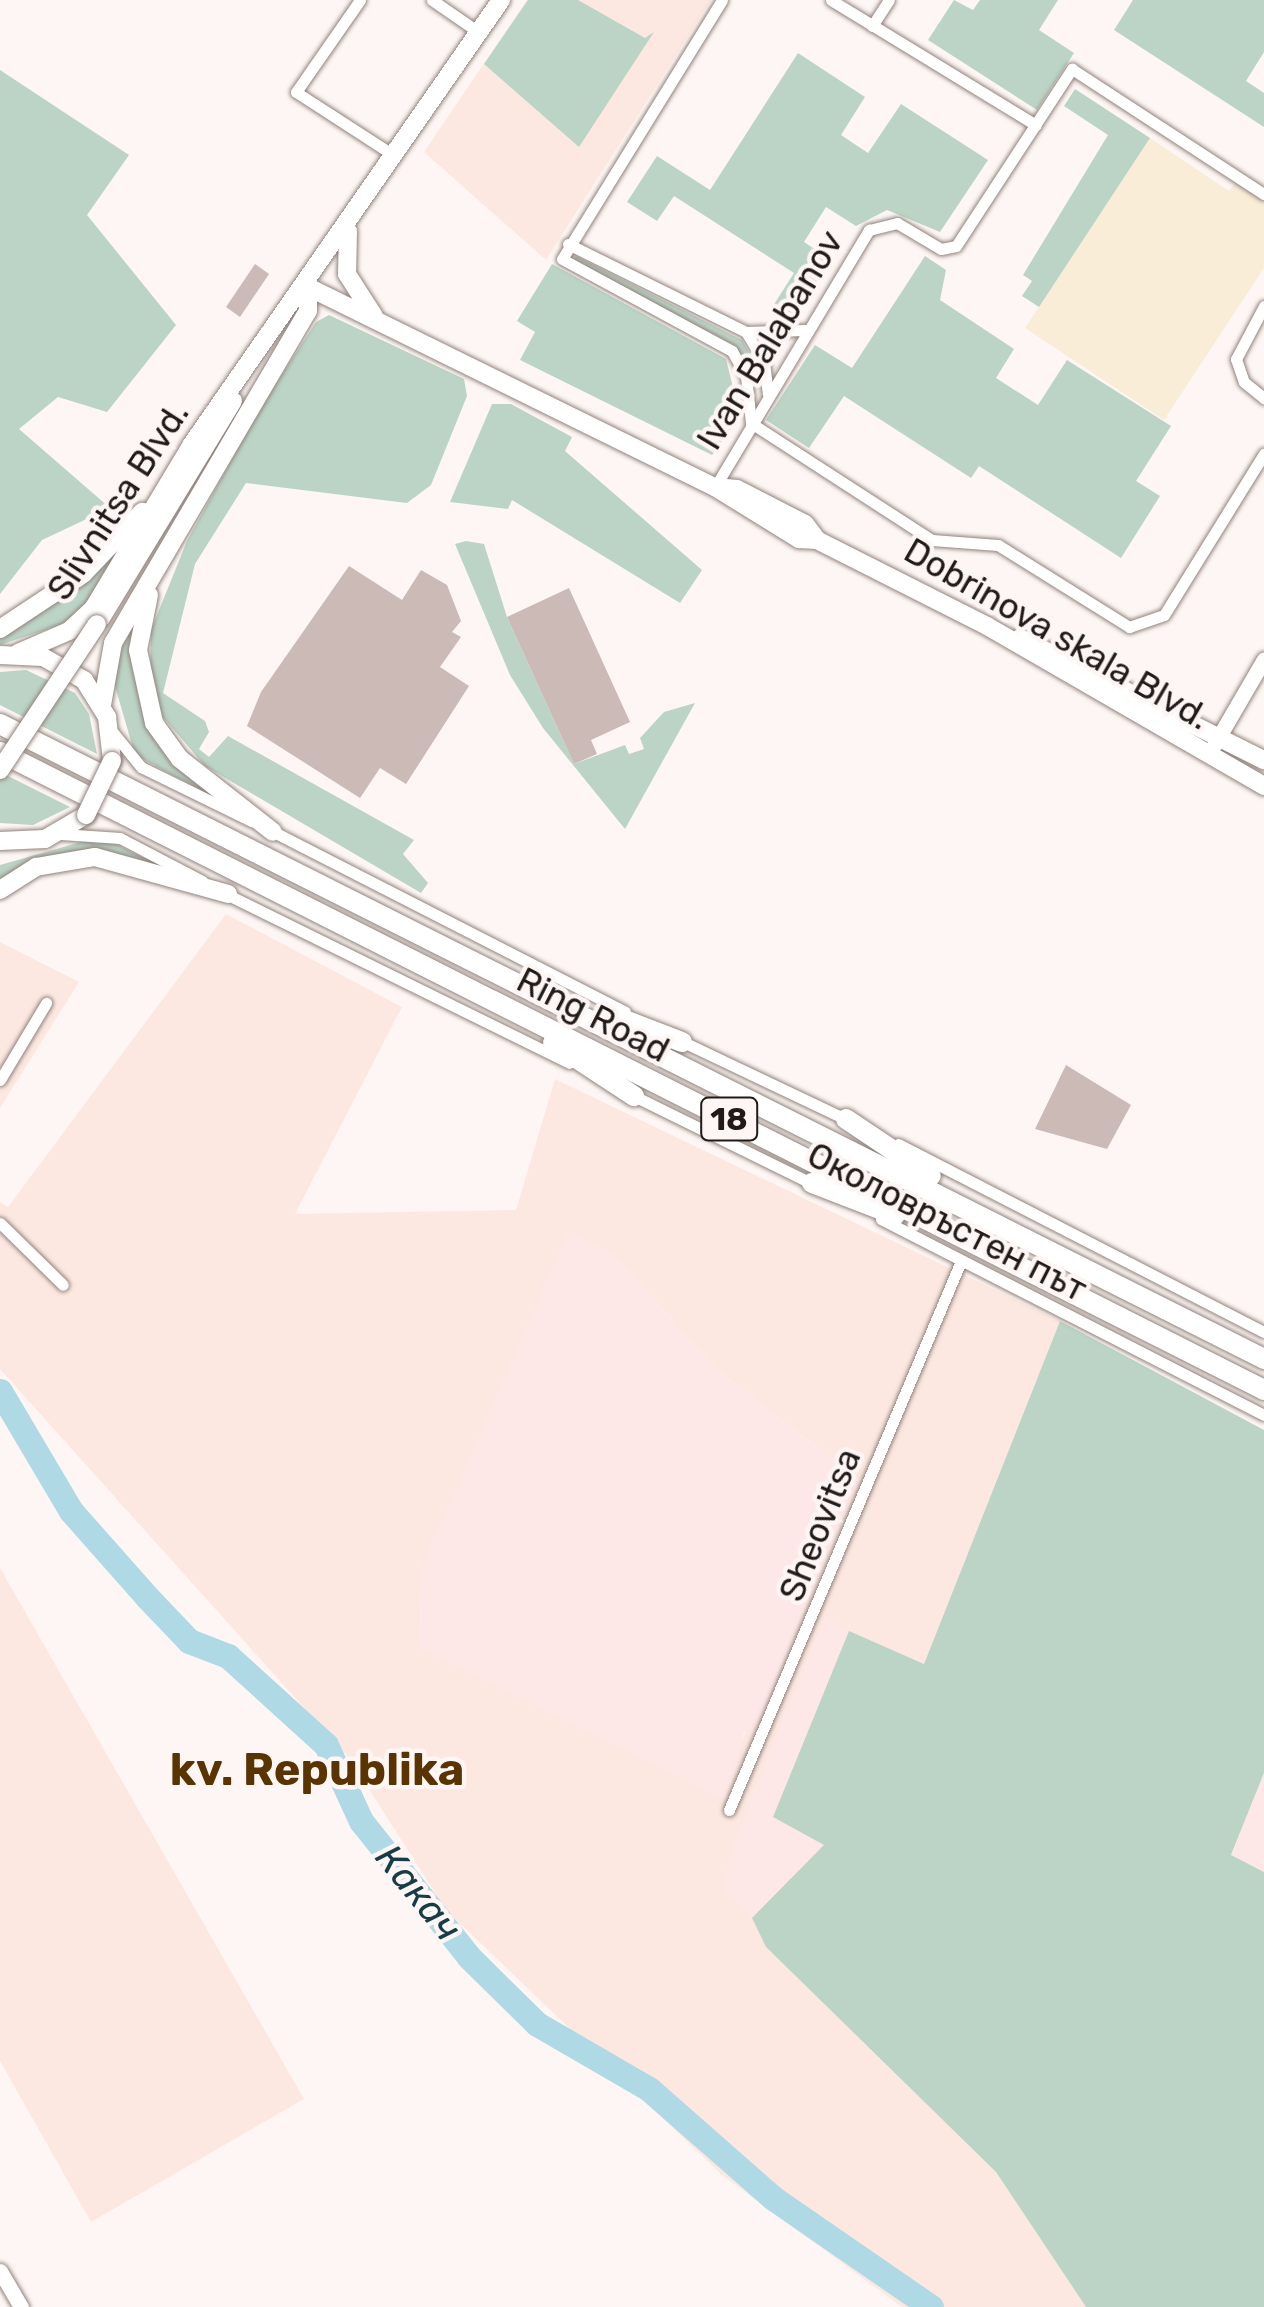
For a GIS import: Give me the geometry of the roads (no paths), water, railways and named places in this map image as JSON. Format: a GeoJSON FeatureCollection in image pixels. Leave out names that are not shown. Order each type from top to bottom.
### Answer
{"type":"FeatureCollection","features":[{"type":"Feature","properties":{"kind":"highway","name":"Ring Road"},"geometry":{"type":"LineString","coordinates":[[0,724],[1264,1359]]}},
{"type":"Feature","properties":{"kind":"highway","name":"Ring Road"},"geometry":{"type":"LineString","coordinates":[[8,749],[467,988],[1264,1390]]}},
{"type":"Feature","properties":{"kind":"highway"},"geometry":{"type":"LineString","coordinates":[[512,978],[682,1042]]}},
{"type":"Feature","properties":{"kind":"highway"},"geometry":{"type":"LineString","coordinates":[[467,988],[634,1096]]}},
{"type":"Feature","properties":{"kind":"highway"},"geometry":{"type":"LineString","coordinates":[[846,1119],[1003,1225]]}},
{"type":"Feature","properties":{"kind":"highway"},"geometry":{"type":"LineString","coordinates":[[812,1183],[991,1250]]}},
{"type":"Feature","properties":{"kind":"main road","name":"Slivnitsa Blvd."},"geometry":{"type":"LineString","coordinates":[[9,654],[69,630],[93,608],[169,482],[288,303],[308,288],[500,0]]}},
{"type":"Feature","properties":{"kind":"main road"},"geometry":{"type":"LineString","coordinates":[[350,222],[347,274],[374,316]]}},
{"type":"Feature","properties":{"kind":"main road","name":"Slivnitsa Blvd."},"geometry":{"type":"LineString","coordinates":[[102,705],[104,663],[308,312],[308,288]]}},
{"type":"Feature","properties":{"kind":"main road","name":"Dobrinova skala Blvd."},"geometry":{"type":"LineString","coordinates":[[308,288],[374,316],[715,487],[771,506],[817,540],[1264,760]]}},
{"type":"Feature","properties":{"kind":"main road","name":"Slivnitsa Blvd."},"geometry":{"type":"LineString","coordinates":[[0,770],[8,749],[97,624],[216,438],[252,360]]}},
{"type":"Feature","properties":{"kind":"main road","name":"Slivnitsa Blvd."},"geometry":{"type":"LineString","coordinates":[[216,438],[260,389]]}},
{"type":"Feature","properties":{"kind":"main road"},"geometry":{"type":"LineString","coordinates":[[0,629],[83,574],[169,482]]}},
{"type":"Feature","properties":{"kind":"main road"},"geometry":{"type":"LineString","coordinates":[[158,566],[138,650],[154,723],[180,759],[273,832]]}},
{"type":"Feature","properties":{"kind":"main road","name":"Dobrinova skala Blvd."},"geometry":{"type":"LineString","coordinates":[[987,626],[1187,746],[1264,786]]}},
{"type":"Feature","properties":{"kind":"main road"},"geometry":{"type":"LineString","coordinates":[[0,856],[52,837],[86,815],[112,762],[110,730],[102,705],[72,670],[9,654]]}},
{"type":"Feature","properties":{"kind":"main road"},"geometry":{"type":"LineString","coordinates":[[0,841],[52,837]]}},
{"type":"Feature","properties":{"kind":"main road"},"geometry":{"type":"LineString","coordinates":[[0,890],[54,861],[94,858],[228,894]]}},
{"type":"Feature","properties":{"kind":"street"},"geometry":{"type":"LineString","coordinates":[[360,0],[296,92],[395,156]]}},
{"type":"Feature","properties":{"kind":"street"},"geometry":{"type":"LineString","coordinates":[[432,0],[477,32]]}},
{"type":"Feature","properties":{"kind":"street"},"geometry":{"type":"LineString","coordinates":[[722,0],[562,259],[732,351],[746,376],[751,424],[932,540],[998,546],[1129,627],[1164,614],[1264,454]]}},
{"type":"Feature","properties":{"kind":"street"},"geometry":{"type":"LineString","coordinates":[[831,0],[1036,125]]}},
{"type":"Feature","properties":{"kind":"street"},"geometry":{"type":"LineString","coordinates":[[872,26],[889,0]]}},
{"type":"Feature","properties":{"kind":"street","name":"Ivan Balabanov"},"geometry":{"type":"LineString","coordinates":[[715,487],[804,330],[878,224],[897,223],[941,249],[956,246],[1072,68],[1264,194]]}},
{"type":"Feature","properties":{"kind":"street"},"geometry":{"type":"LineString","coordinates":[[568,244],[746,332],[804,330]]}},
{"type":"Feature","properties":{"kind":"street"},"geometry":{"type":"LineString","coordinates":[[1264,306],[1236,360],[1244,382],[1264,398]]}},
{"type":"Feature","properties":{"kind":"street"},"geometry":{"type":"LineString","coordinates":[[746,332],[764,362],[768,394]]}},
{"type":"Feature","properties":{"kind":"street"},"geometry":{"type":"LineString","coordinates":[[1214,760],[1214,736],[1264,659]]}},
{"type":"Feature","properties":{"kind":"street","name":"Ring Road"},"geometry":{"type":"LineString","coordinates":[[110,730],[141,767],[1264,1332]]}},
{"type":"Feature","properties":{"kind":"street"},"geometry":{"type":"LineString","coordinates":[[1187,746],[1214,736]]}},
{"type":"Feature","properties":{"kind":"street"},"geometry":{"type":"LineString","coordinates":[[52,837],[120,838],[228,894]]}},
{"type":"Feature","properties":{"kind":"street","name":"Околовръстен път"},"geometry":{"type":"LineString","coordinates":[[228,894],[812,1183],[1264,1415]]}},
{"type":"Feature","properties":{"kind":"street"},"geometry":{"type":"LineString","coordinates":[[0,1080],[46,1002]]}},
{"type":"Feature","properties":{"kind":"street"},"geometry":{"type":"LineString","coordinates":[[0,1223],[63,1285]]}},
{"type":"Feature","properties":{"kind":"street","name":"Sheovitsa"},"geometry":{"type":"LineString","coordinates":[[729,1810],[961,1261]]}},
{"type":"Feature","properties":{"kind":"street"},"geometry":{"type":"LineString","coordinates":[[0,2271],[22,2307]]}},
{"type":"Feature","properties":{"kind":"waterway","name":"Какач"},"geometry":{"type":"LineString","coordinates":[[0,1391],[71,1511],[189,1641],[228,1656],[326,1745],[361,1821],[469,1957],[537,2024],[649,2089],[773,2198],[931,2307]]}},
{"type":"Feature","properties":{"kind":"district","name":"kv. Republika"},"geometry":{"type":"Point","coordinates":[317,1770]}}]}
